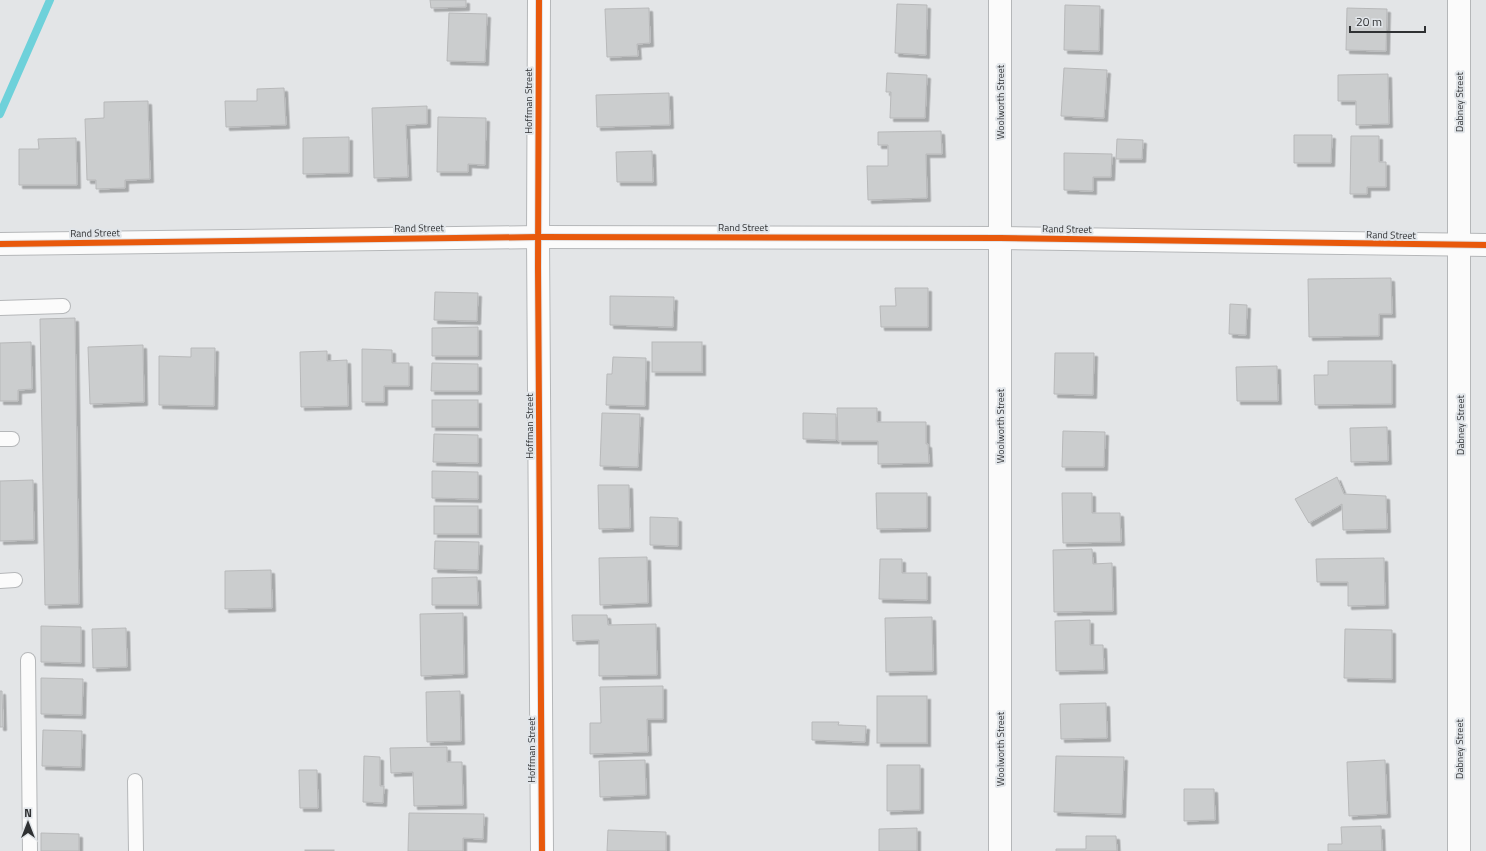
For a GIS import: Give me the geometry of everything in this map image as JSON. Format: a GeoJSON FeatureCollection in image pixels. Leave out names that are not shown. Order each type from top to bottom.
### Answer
{"type":"FeatureCollection","features":[{"type":"Feature","properties":{"kind":"street","name":"Hoffman Street"},"geometry":{"type":"LineString","coordinates":[[539,0],[538,237],[542,851]]}},
{"type":"Feature","properties":{"kind":"street","name":"Woolworth Street"},"geometry":{"type":"LineString","coordinates":[[1000,0],[1000,851]]}},
{"type":"Feature","properties":{"kind":"street","name":"Dabney Street"},"geometry":{"type":"LineString","coordinates":[[1459,0],[1459,851]]}},
{"type":"Feature","properties":{"kind":"street","name":"Rand Street"},"geometry":{"type":"LineString","coordinates":[[0,247],[538,237],[1000,238],[1486,245]]}},
{"type":"Feature","properties":{"kind":"lane"},"geometry":{"type":"LineString","coordinates":[[0,308],[63,306]]}},
{"type":"Feature","properties":{"kind":"lane"},"geometry":{"type":"LineString","coordinates":[[0,581],[15,580]]}},
{"type":"Feature","properties":{"kind":"lane"},"geometry":{"type":"LineString","coordinates":[[28,660],[30,851]]}},
{"type":"Feature","properties":{"kind":"lane"},"geometry":{"type":"LineString","coordinates":[[135,781],[136,851]]}},
{"type":"Feature","properties":{"kind":"building"},"geometry":{"type":"Polygon","coordinates":[[[430,0],[466,0],[466,7],[431,8],[430,0]]]}},
{"type":"Feature","properties":{"kind":"building"},"geometry":{"type":"Polygon","coordinates":[[[897,4],[927,5],[926,55],[895,53],[897,4]]]}},
{"type":"Feature","properties":{"kind":"building"},"geometry":{"type":"Polygon","coordinates":[[[1065,5],[1100,6],[1099,51],[1064,50],[1065,5]]]}},
{"type":"Feature","properties":{"kind":"building"},"geometry":{"type":"Polygon","coordinates":[[[649,8],[650,43],[637,44],[638,56],[607,57],[605,9],[649,8]]]}},
{"type":"Feature","properties":{"kind":"building"},"geometry":{"type":"Polygon","coordinates":[[[1347,8],[1387,9],[1386,51],[1346,50],[1347,8]]]}},
{"type":"Feature","properties":{"kind":"building"},"geometry":{"type":"Polygon","coordinates":[[[449,13],[487,14],[485,62],[447,61],[449,13]]]}},
{"type":"Feature","properties":{"kind":"building"},"geometry":{"type":"Polygon","coordinates":[[[1064,68],[1107,70],[1104,118],[1061,116],[1064,68]]]}},
{"type":"Feature","properties":{"kind":"building"},"geometry":{"type":"Polygon","coordinates":[[[887,73],[927,75],[925,118],[890,118],[891,92],[886,92],[887,73]]]}},
{"type":"Feature","properties":{"kind":"building"},"geometry":{"type":"Polygon","coordinates":[[[1388,74],[1389,124],[1356,125],[1356,101],[1338,101],[1338,75],[1388,74]]]}},
{"type":"Feature","properties":{"kind":"building"},"geometry":{"type":"Polygon","coordinates":[[[284,88],[286,125],[226,127],[225,101],[257,101],[257,89],[284,88]]]}},
{"type":"Feature","properties":{"kind":"building"},"geometry":{"type":"Polygon","coordinates":[[[669,93],[670,125],[597,127],[596,95],[669,93]]]}},
{"type":"Feature","properties":{"kind":"building"},"geometry":{"type":"Polygon","coordinates":[[[148,101],[150,179],[125,180],[125,188],[96,189],[96,180],[87,180],[85,119],[104,118],[104,102],[148,101]]]}},
{"type":"Feature","properties":{"kind":"building"},"geometry":{"type":"Polygon","coordinates":[[[427,106],[427,124],[406,125],[408,177],[374,178],[372,108],[427,106]]]}},
{"type":"Feature","properties":{"kind":"building"},"geometry":{"type":"Polygon","coordinates":[[[438,117],[486,118],[485,165],[468,164],[468,172],[437,172],[438,117]]]}},
{"type":"Feature","properties":{"kind":"building"},"geometry":{"type":"Polygon","coordinates":[[[941,131],[942,154],[926,154],[927,198],[868,200],[867,166],[888,166],[888,145],[878,145],[878,132],[941,131]]]}},
{"type":"Feature","properties":{"kind":"building"},"geometry":{"type":"Polygon","coordinates":[[[1294,135],[1332,135],[1331,163],[1294,163],[1294,135]]]}},
{"type":"Feature","properties":{"kind":"building"},"geometry":{"type":"Polygon","coordinates":[[[1351,136],[1379,136],[1379,162],[1386,162],[1386,187],[1367,187],[1367,194],[1350,194],[1351,136]]]}},
{"type":"Feature","properties":{"kind":"building"},"geometry":{"type":"Polygon","coordinates":[[[349,137],[349,173],[303,174],[303,138],[349,137]]]}},
{"type":"Feature","properties":{"kind":"building"},"geometry":{"type":"Polygon","coordinates":[[[76,138],[77,185],[19,185],[19,149],[39,149],[38,139],[76,138]]]}},
{"type":"Feature","properties":{"kind":"building"},"geometry":{"type":"Polygon","coordinates":[[[1117,139],[1143,140],[1142,159],[1116,159],[1117,139]]]}},
{"type":"Feature","properties":{"kind":"building"},"geometry":{"type":"Polygon","coordinates":[[[652,151],[653,182],[617,182],[616,152],[652,151]]]}},
{"type":"Feature","properties":{"kind":"building"},"geometry":{"type":"Polygon","coordinates":[[[1064,153],[1112,154],[1111,177],[1093,177],[1093,191],[1064,190],[1064,153]]]}},
{"type":"Feature","properties":{"kind":"building"},"geometry":{"type":"Polygon","coordinates":[[[1391,278],[1392,314],[1379,314],[1379,336],[1309,337],[1308,279],[1391,278]]]}},
{"type":"Feature","properties":{"kind":"building"},"geometry":{"type":"Polygon","coordinates":[[[895,288],[928,288],[928,327],[881,327],[880,306],[896,306],[895,288]]]}},
{"type":"Feature","properties":{"kind":"building"},"geometry":{"type":"Polygon","coordinates":[[[435,292],[478,293],[477,321],[434,320],[435,292]]]}},
{"type":"Feature","properties":{"kind":"building"},"geometry":{"type":"Polygon","coordinates":[[[610,296],[674,297],[673,327],[610,325],[610,296]]]}},
{"type":"Feature","properties":{"kind":"building"},"geometry":{"type":"Polygon","coordinates":[[[1230,304],[1247,305],[1246,335],[1229,334],[1230,304]]]}},
{"type":"Feature","properties":{"kind":"building"},"geometry":{"type":"Polygon","coordinates":[[[75,318],[79,604],[45,605],[40,319],[75,318]]]}},
{"type":"Feature","properties":{"kind":"building"},"geometry":{"type":"Polygon","coordinates":[[[478,327],[478,356],[432,356],[432,328],[478,327]]]}},
{"type":"Feature","properties":{"kind":"building"},"geometry":{"type":"Polygon","coordinates":[[[31,342],[32,389],[18,390],[18,401],[0,401],[0,343],[31,342]]]}},
{"type":"Feature","properties":{"kind":"building"},"geometry":{"type":"Polygon","coordinates":[[[652,342],[702,342],[702,372],[652,372],[652,342]]]}},
{"type":"Feature","properties":{"kind":"building"},"geometry":{"type":"Polygon","coordinates":[[[143,345],[144,402],[90,404],[88,347],[143,345]]]}},
{"type":"Feature","properties":{"kind":"building"},"geometry":{"type":"Polygon","coordinates":[[[191,348],[215,348],[214,406],[159,405],[159,356],[191,357],[191,348]]]}},
{"type":"Feature","properties":{"kind":"building"},"geometry":{"type":"Polygon","coordinates":[[[362,349],[392,350],[392,363],[409,363],[409,386],[384,386],[384,402],[362,402],[362,349]]]}},
{"type":"Feature","properties":{"kind":"building"},"geometry":{"type":"Polygon","coordinates":[[[327,351],[327,361],[347,360],[348,406],[301,407],[300,352],[327,351]]]}},
{"type":"Feature","properties":{"kind":"building"},"geometry":{"type":"Polygon","coordinates":[[[1055,353],[1094,353],[1093,395],[1054,394],[1055,353]]]}},
{"type":"Feature","properties":{"kind":"building"},"geometry":{"type":"Polygon","coordinates":[[[613,357],[646,358],[645,406],[606,405],[607,374],[612,374],[613,357]]]}},
{"type":"Feature","properties":{"kind":"building"},"geometry":{"type":"Polygon","coordinates":[[[1328,361],[1392,361],[1392,404],[1315,405],[1314,375],[1328,375],[1328,361]]]}},
{"type":"Feature","properties":{"kind":"building"},"geometry":{"type":"Polygon","coordinates":[[[432,363],[478,364],[478,391],[431,391],[432,363]]]}},
{"type":"Feature","properties":{"kind":"building"},"geometry":{"type":"Polygon","coordinates":[[[1277,366],[1278,401],[1237,401],[1236,367],[1277,366]]]}},
{"type":"Feature","properties":{"kind":"building"},"geometry":{"type":"Polygon","coordinates":[[[432,400],[478,400],[478,427],[432,427],[432,400]]]}},
{"type":"Feature","properties":{"kind":"building"},"geometry":{"type":"Polygon","coordinates":[[[837,408],[877,408],[877,422],[926,422],[926,444],[928,444],[929,463],[878,464],[878,441],[838,441],[837,408]]]}},
{"type":"Feature","properties":{"kind":"building"},"geometry":{"type":"Polygon","coordinates":[[[602,413],[640,414],[638,467],[600,466],[602,413]]]}},
{"type":"Feature","properties":{"kind":"building"},"geometry":{"type":"Polygon","coordinates":[[[803,413],[836,414],[836,440],[803,439],[803,413]]]}},
{"type":"Feature","properties":{"kind":"building"},"geometry":{"type":"Polygon","coordinates":[[[1387,427],[1388,461],[1351,462],[1350,428],[1387,427]]]}},
{"type":"Feature","properties":{"kind":"building"},"geometry":{"type":"Polygon","coordinates":[[[1063,431],[1105,432],[1104,467],[1062,467],[1063,431]]]}},
{"type":"Feature","properties":{"kind":"building"},"geometry":{"type":"Polygon","coordinates":[[[434,434],[478,435],[478,463],[433,462],[434,434]]]}},
{"type":"Feature","properties":{"kind":"building"},"geometry":{"type":"Polygon","coordinates":[[[432,471],[478,472],[478,499],[432,498],[432,471]]]}},
{"type":"Feature","properties":{"kind":"building"},"geometry":{"type":"Polygon","coordinates":[[[1337,477],[1344,494],[1386,496],[1387,529],[1343,530],[1342,504],[1309,523],[1295,499],[1337,477]]]}},
{"type":"Feature","properties":{"kind":"building"},"geometry":{"type":"Polygon","coordinates":[[[33,480],[34,540],[0,541],[0,481],[33,480]]]}},
{"type":"Feature","properties":{"kind":"building"},"geometry":{"type":"Polygon","coordinates":[[[598,485],[629,485],[630,528],[599,529],[598,485]]]}},
{"type":"Feature","properties":{"kind":"building"},"geometry":{"type":"Polygon","coordinates":[[[876,493],[927,493],[927,528],[877,529],[876,493]]]}},
{"type":"Feature","properties":{"kind":"building"},"geometry":{"type":"Polygon","coordinates":[[[1062,493],[1092,493],[1092,513],[1120,513],[1121,542],[1063,543],[1062,493]]]}},
{"type":"Feature","properties":{"kind":"building"},"geometry":{"type":"Polygon","coordinates":[[[434,506],[478,506],[478,534],[434,534],[434,506]]]}},
{"type":"Feature","properties":{"kind":"building"},"geometry":{"type":"Polygon","coordinates":[[[650,517],[678,518],[678,546],[650,545],[650,517]]]}},
{"type":"Feature","properties":{"kind":"building"},"geometry":{"type":"Polygon","coordinates":[[[435,541],[479,542],[478,570],[434,569],[435,541]]]}},
{"type":"Feature","properties":{"kind":"building"},"geometry":{"type":"Polygon","coordinates":[[[1092,549],[1093,564],[1112,563],[1113,611],[1054,612],[1053,550],[1092,549]]]}},
{"type":"Feature","properties":{"kind":"building"},"geometry":{"type":"Polygon","coordinates":[[[647,557],[648,603],[600,605],[599,558],[647,557]]]}},
{"type":"Feature","properties":{"kind":"building"},"geometry":{"type":"Polygon","coordinates":[[[1384,558],[1385,605],[1348,606],[1348,582],[1317,582],[1316,559],[1384,558]]]}},
{"type":"Feature","properties":{"kind":"building"},"geometry":{"type":"Polygon","coordinates":[[[880,559],[902,559],[902,573],[927,573],[927,600],[879,599],[880,559]]]}},
{"type":"Feature","properties":{"kind":"building"},"geometry":{"type":"Polygon","coordinates":[[[271,570],[272,608],[225,609],[225,571],[271,570]]]}},
{"type":"Feature","properties":{"kind":"building"},"geometry":{"type":"Polygon","coordinates":[[[477,577],[478,605],[432,605],[432,578],[477,577]]]}},
{"type":"Feature","properties":{"kind":"building"},"geometry":{"type":"Polygon","coordinates":[[[463,613],[464,674],[421,676],[420,614],[463,613]]]}},
{"type":"Feature","properties":{"kind":"building"},"geometry":{"type":"Polygon","coordinates":[[[572,615],[607,615],[608,625],[656,624],[657,675],[599,676],[599,640],[573,641],[572,615]]]}},
{"type":"Feature","properties":{"kind":"building"},"geometry":{"type":"Polygon","coordinates":[[[932,617],[933,671],[886,672],[885,618],[932,617]]]}},
{"type":"Feature","properties":{"kind":"building"},"geometry":{"type":"Polygon","coordinates":[[[1090,620],[1090,645],[1103,645],[1104,670],[1056,671],[1055,621],[1090,620]]]}},
{"type":"Feature","properties":{"kind":"building"},"geometry":{"type":"Polygon","coordinates":[[[41,626],[81,627],[81,663],[41,662],[41,626]]]}},
{"type":"Feature","properties":{"kind":"building"},"geometry":{"type":"Polygon","coordinates":[[[126,628],[127,667],[93,668],[92,629],[126,628]]]}},
{"type":"Feature","properties":{"kind":"building"},"geometry":{"type":"Polygon","coordinates":[[[1345,629],[1392,630],[1392,679],[1344,678],[1345,629]]]}},
{"type":"Feature","properties":{"kind":"building"},"geometry":{"type":"Polygon","coordinates":[[[41,678],[83,679],[82,715],[41,714],[41,678]]]}},
{"type":"Feature","properties":{"kind":"building"},"geometry":{"type":"Polygon","coordinates":[[[663,686],[663,719],[647,719],[648,752],[590,754],[590,723],[601,723],[600,687],[663,686]]]}},
{"type":"Feature","properties":{"kind":"building"},"geometry":{"type":"Polygon","coordinates":[[[0,691],[2,691],[3,727],[0,727],[0,691]]]}},
{"type":"Feature","properties":{"kind":"building"},"geometry":{"type":"Polygon","coordinates":[[[460,691],[461,741],[427,742],[426,692],[460,691]]]}},
{"type":"Feature","properties":{"kind":"building"},"geometry":{"type":"Polygon","coordinates":[[[877,696],[927,696],[927,743],[877,743],[877,696]]]}},
{"type":"Feature","properties":{"kind":"building"},"geometry":{"type":"Polygon","coordinates":[[[1106,703],[1107,738],[1061,739],[1060,704],[1106,703]]]}},
{"type":"Feature","properties":{"kind":"building"},"geometry":{"type":"Polygon","coordinates":[[[812,722],[839,722],[838,725],[866,726],[865,742],[812,740],[812,722]]]}},
{"type":"Feature","properties":{"kind":"building"},"geometry":{"type":"Polygon","coordinates":[[[43,730],[82,731],[81,767],[42,766],[43,730]]]}},
{"type":"Feature","properties":{"kind":"building"},"geometry":{"type":"Polygon","coordinates":[[[447,747],[447,762],[462,762],[463,805],[414,806],[413,772],[391,773],[390,748],[447,747]]]}},
{"type":"Feature","properties":{"kind":"building"},"geometry":{"type":"Polygon","coordinates":[[[364,756],[380,757],[380,786],[384,786],[383,803],[363,802],[364,756]]]}},
{"type":"Feature","properties":{"kind":"building"},"geometry":{"type":"Polygon","coordinates":[[[1056,756],[1124,757],[1122,814],[1054,812],[1056,756]]]}},
{"type":"Feature","properties":{"kind":"building"},"geometry":{"type":"Polygon","coordinates":[[[645,760],[646,795],[600,797],[599,761],[645,760]]]}},
{"type":"Feature","properties":{"kind":"building"},"geometry":{"type":"Polygon","coordinates":[[[1385,760],[1387,814],[1349,816],[1347,762],[1385,760]]]}},
{"type":"Feature","properties":{"kind":"building"},"geometry":{"type":"Polygon","coordinates":[[[887,765],[920,765],[920,810],[887,811],[887,765]]]}},
{"type":"Feature","properties":{"kind":"building"},"geometry":{"type":"Polygon","coordinates":[[[299,770],[317,770],[318,808],[300,808],[299,770]]]}},
{"type":"Feature","properties":{"kind":"building"},"geometry":{"type":"Polygon","coordinates":[[[1184,789],[1214,789],[1215,820],[1184,821],[1184,789]]]}},
{"type":"Feature","properties":{"kind":"building"},"geometry":{"type":"Polygon","coordinates":[[[409,813],[484,814],[483,839],[463,838],[463,851],[408,851],[409,813]]]}},
{"type":"Feature","properties":{"kind":"building"},"geometry":{"type":"Polygon","coordinates":[[[1381,826],[1382,851],[1328,851],[1328,844],[1342,844],[1341,827],[1381,826]]]}},
{"type":"Feature","properties":{"kind":"building"},"geometry":{"type":"Polygon","coordinates":[[[917,828],[917,851],[879,851],[879,829],[917,828]]]}},
{"type":"Feature","properties":{"kind":"building"},"geometry":{"type":"Polygon","coordinates":[[[608,830],[666,832],[666,851],[607,851],[608,830]]]}},
{"type":"Feature","properties":{"kind":"building"},"geometry":{"type":"Polygon","coordinates":[[[41,833],[79,834],[79,851],[41,851],[41,833]]]}},
{"type":"Feature","properties":{"kind":"building"},"geometry":{"type":"Polygon","coordinates":[[[1086,836],[1116,836],[1117,851],[1056,851],[1056,849],[1086,849],[1086,836]]]}},
{"type":"Feature","properties":{"kind":"building"},"geometry":{"type":"Polygon","coordinates":[[[334,850],[334,851],[305,851],[334,850]]]}},
{"type":"Feature","properties":{"kind":"waterway"},"geometry":{"type":"LineString","coordinates":[[0,114],[50,0]]}},
{"type":"Feature","properties":{"kind":"cycle path"},"geometry":{"type":"LineString","coordinates":[[539,0],[538,267],[542,851]]}},
{"type":"Feature","properties":{"kind":"cycle path"},"geometry":{"type":"LineString","coordinates":[[0,244],[538,237],[1000,238],[1486,245]]}}]}
